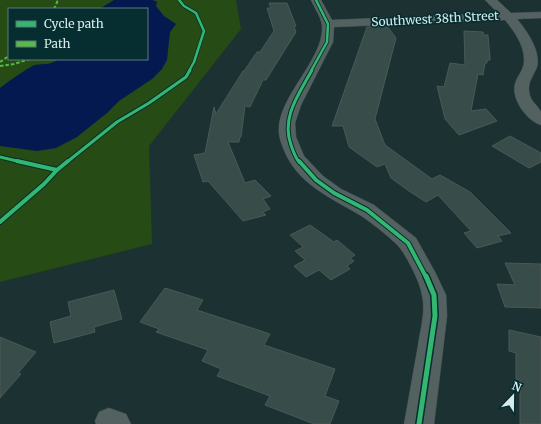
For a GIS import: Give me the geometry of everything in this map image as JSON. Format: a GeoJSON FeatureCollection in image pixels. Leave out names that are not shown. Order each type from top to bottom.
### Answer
{"type":"FeatureCollection","features":[{"type":"Feature","properties":{"kind":"street"},"geometry":{"type":"LineString","coordinates":[[316,0],[328,24],[327,42],[293,105],[288,124],[288,137],[296,158],[316,180],[334,193],[367,210],[408,243],[424,272],[434,295],[435,316],[419,424]]}},
{"type":"Feature","properties":{"kind":"street"},"geometry":{"type":"LineString","coordinates":[[490,0],[516,25],[528,46],[531,58],[531,68],[522,82],[521,90],[527,104],[541,120]]}},
{"type":"Feature","properties":{"kind":"street","name":"Southwest 38th Street"},"geometry":{"type":"LineString","coordinates":[[328,24],[541,15]]}},
{"type":"Feature","properties":{"kind":"green space"},"geometry":{"type":"Polygon","coordinates":[[[0,0],[236,0],[241,29],[149,146],[152,244],[0,282],[0,0]]]}},
{"type":"Feature","properties":{"kind":"shaded area"},"geometry":{"type":"Polygon","coordinates":[[[114,0],[153,0],[157,2],[156,6],[164,16],[176,24],[170,32],[167,60],[162,69],[152,79],[119,101],[107,113],[77,137],[56,148],[37,151],[0,146],[0,88],[28,68],[57,60],[148,60],[148,8],[101,8],[114,0]]]}},
{"type":"Feature","properties":{"kind":"building"},"geometry":{"type":"Polygon","coordinates":[[[269,3],[287,3],[296,26],[294,27],[296,32],[266,80],[263,80],[250,107],[245,106],[239,142],[228,142],[245,183],[255,180],[271,196],[263,199],[270,209],[263,212],[266,215],[243,221],[208,181],[203,182],[194,155],[205,153],[214,107],[216,114],[243,71],[257,52],[260,52],[274,31],[267,8],[271,8],[269,3]]]}},
{"type":"Feature","properties":{"kind":"building"},"geometry":{"type":"Polygon","coordinates":[[[387,26],[396,38],[375,119],[385,145],[432,179],[440,175],[470,192],[511,233],[498,236],[502,241],[477,248],[464,233],[471,231],[438,195],[426,202],[409,191],[391,178],[385,164],[377,167],[349,147],[343,126],[332,126],[367,27],[387,26]]]}},
{"type":"Feature","properties":{"kind":"building"},"geometry":{"type":"Polygon","coordinates":[[[464,31],[483,32],[484,35],[488,35],[490,60],[487,60],[487,63],[485,63],[483,75],[478,74],[471,111],[486,109],[497,121],[459,135],[445,119],[437,86],[444,87],[450,63],[465,65],[464,31]]]}},
{"type":"Feature","properties":{"kind":"building"},"geometry":{"type":"Polygon","coordinates":[[[510,136],[541,153],[541,162],[529,168],[492,146],[510,136]]]}},
{"type":"Feature","properties":{"kind":"building"},"geometry":{"type":"Polygon","coordinates":[[[310,225],[334,242],[337,240],[355,255],[350,258],[354,261],[347,266],[350,269],[331,280],[319,270],[306,277],[294,266],[305,260],[295,251],[303,247],[290,235],[310,225]]]}},
{"type":"Feature","properties":{"kind":"building"},"geometry":{"type":"Polygon","coordinates":[[[505,263],[541,264],[541,308],[505,307],[497,284],[515,285],[505,263]]]}},
{"type":"Feature","properties":{"kind":"building"},"geometry":{"type":"Polygon","coordinates":[[[165,288],[203,300],[197,310],[270,334],[264,345],[335,369],[325,396],[339,401],[330,424],[314,424],[265,405],[270,396],[217,376],[221,369],[202,361],[208,350],[156,332],[159,329],[140,322],[165,288]]]}},
{"type":"Feature","properties":{"kind":"building"},"geometry":{"type":"Polygon","coordinates":[[[114,290],[122,319],[94,327],[95,332],[54,343],[50,322],[71,316],[68,302],[114,290]]]}},
{"type":"Feature","properties":{"kind":"building"},"geometry":{"type":"Polygon","coordinates":[[[509,330],[541,337],[541,424],[520,424],[520,380],[516,379],[516,353],[509,351],[509,330]]]}},
{"type":"Feature","properties":{"kind":"building"},"geometry":{"type":"Polygon","coordinates":[[[0,337],[36,352],[18,373],[21,374],[0,398],[0,337]]]}},
{"type":"Feature","properties":{"kind":"marked path"},"geometry":{"type":"LineString","coordinates":[[54,8],[58,0]]}},
{"type":"Feature","properties":{"kind":"marked path"},"geometry":{"type":"LineString","coordinates":[[0,62],[8,57]]}},
{"type":"Feature","properties":{"kind":"marked path"},"geometry":{"type":"LineString","coordinates":[[0,66],[27,60]]}},
{"type":"Feature","properties":{"kind":"cycle path"},"geometry":{"type":"LineString","coordinates":[[0,157],[57,170],[117,122],[149,103],[186,77],[194,62],[204,31],[196,13],[184,6],[179,0]]}},
{"type":"Feature","properties":{"kind":"cycle path"},"geometry":{"type":"LineString","coordinates":[[316,0],[328,24],[327,42],[293,105],[287,123],[288,137],[296,158],[316,180],[334,193],[367,210],[408,243],[424,272],[434,295],[435,316],[419,424]]}},
{"type":"Feature","properties":{"kind":"cycle path"},"geometry":{"type":"LineString","coordinates":[[0,222],[44,184],[57,170]]}}]}
